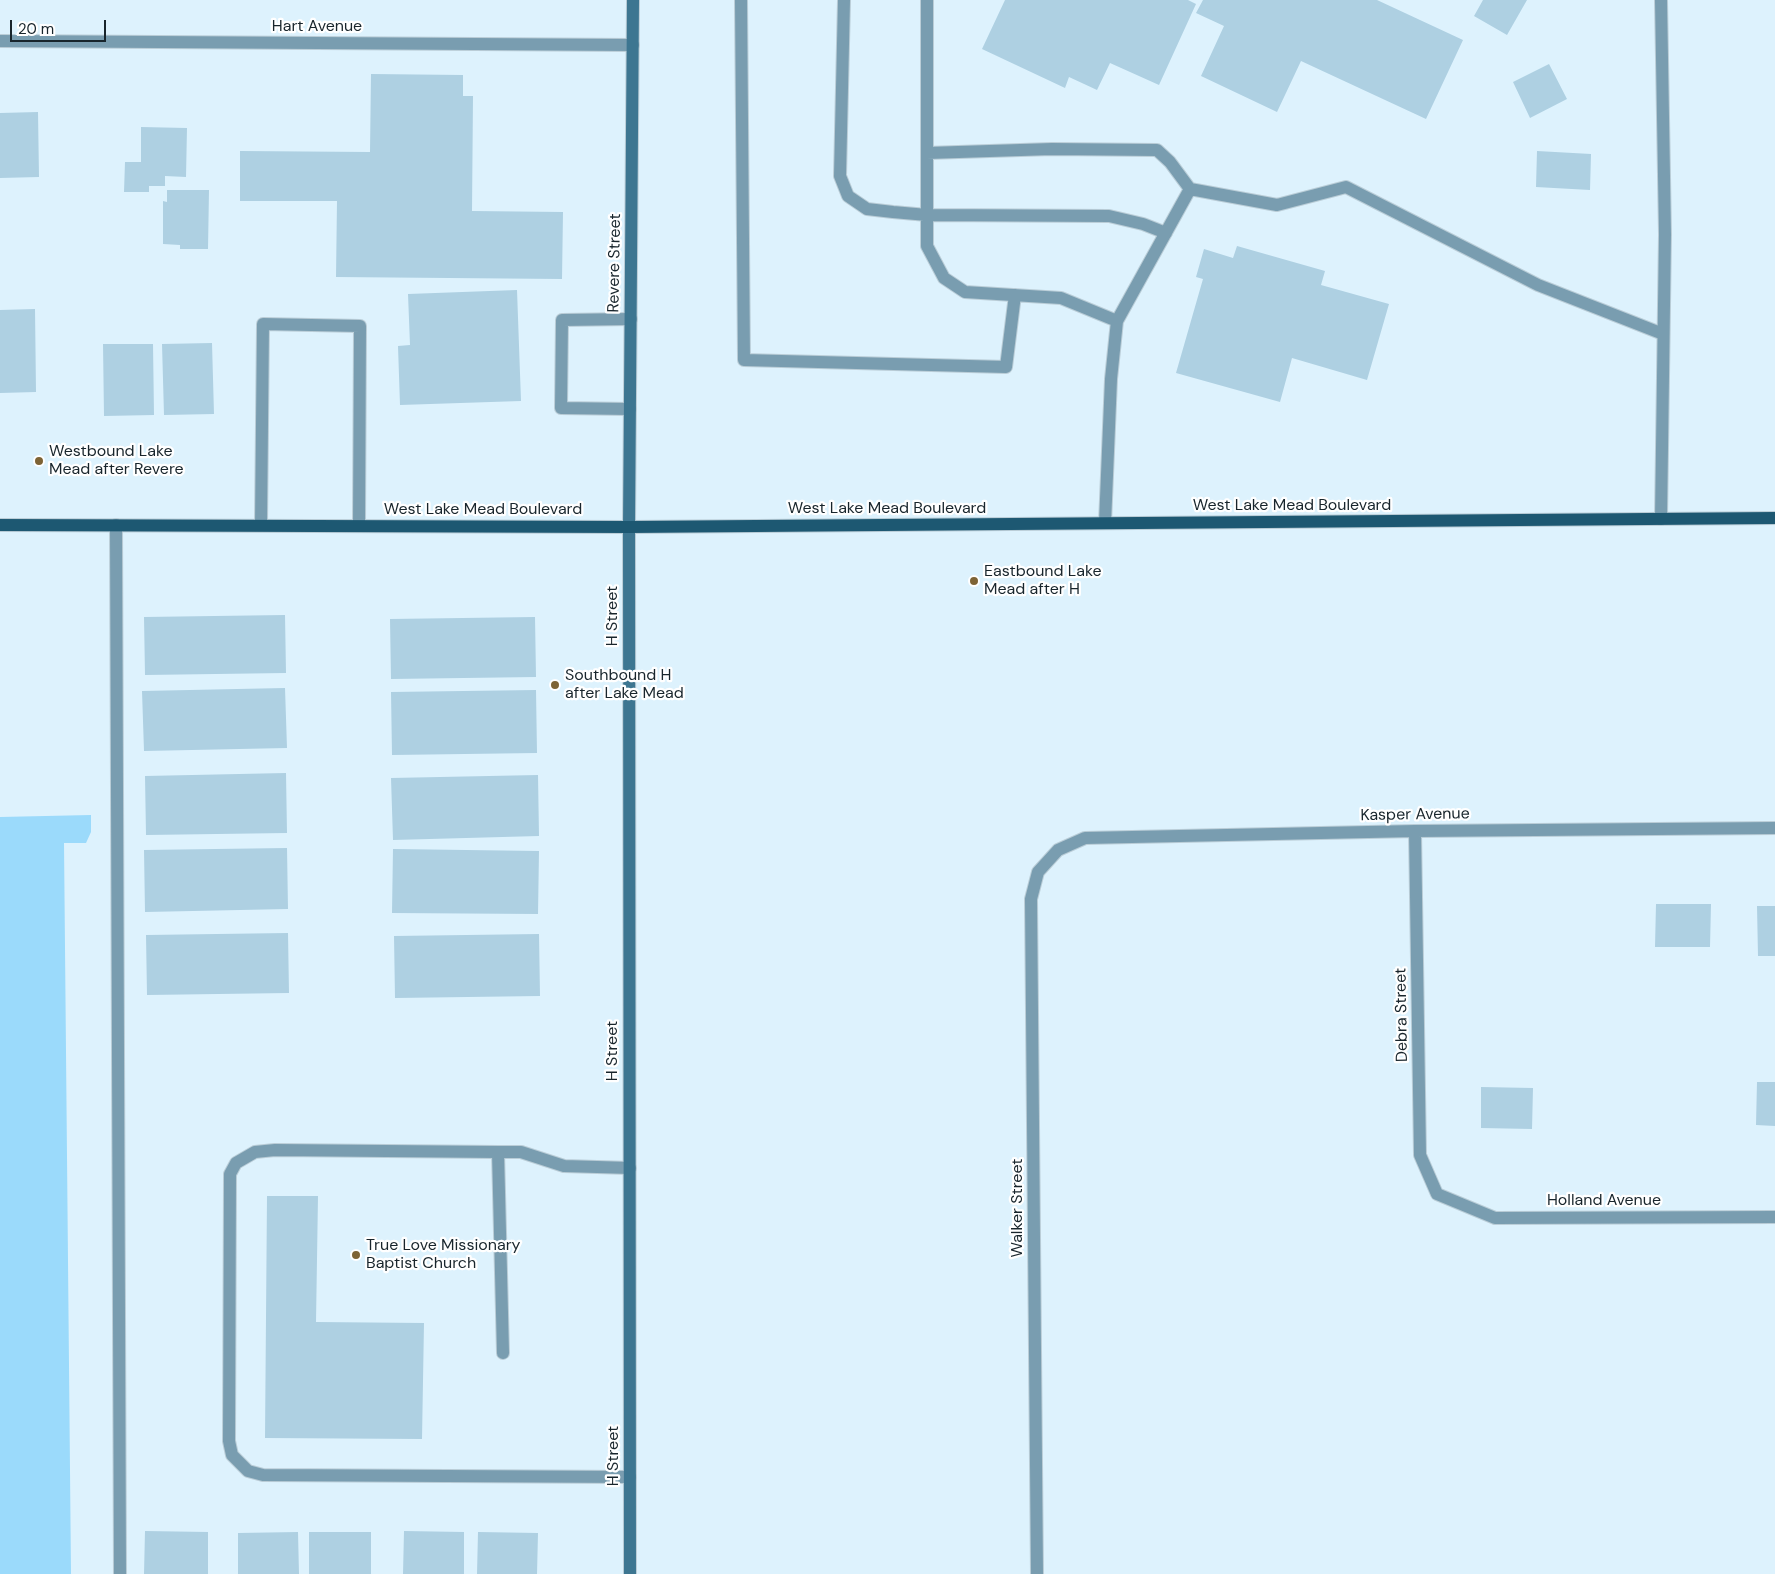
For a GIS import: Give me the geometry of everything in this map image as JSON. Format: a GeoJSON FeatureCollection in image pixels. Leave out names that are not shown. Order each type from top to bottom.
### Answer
{"type":"FeatureCollection","features":[{"type":"Feature","properties":{"kind":"main road","name":"West Lake Mead Boulevard"},"geometry":{"type":"LineString","coordinates":[[0,525],[629,527],[1775,518]]}},
{"type":"Feature","properties":{"kind":"street","name":"Revere Street"},"geometry":{"type":"LineString","coordinates":[[629,527],[633,0]]}},
{"type":"Feature","properties":{"kind":"street"},"geometry":{"type":"LineString","coordinates":[[741,0],[744,360],[1006,367],[1015,295]]}},
{"type":"Feature","properties":{"kind":"street"},"geometry":{"type":"LineString","coordinates":[[844,0],[840,176],[848,196],[867,209],[927,215],[1109,216],[1134,221],[1166,233]]}},
{"type":"Feature","properties":{"kind":"street"},"geometry":{"type":"LineString","coordinates":[[927,0],[927,246],[944,278],[965,292],[1061,298],[1117,321]]}},
{"type":"Feature","properties":{"kind":"street"},"geometry":{"type":"LineString","coordinates":[[1661,0],[1665,234],[1661,519]]}},
{"type":"Feature","properties":{"kind":"street","name":"Hart Avenue"},"geometry":{"type":"LineString","coordinates":[[0,41],[633,45]]}},
{"type":"Feature","properties":{"kind":"street"},"geometry":{"type":"LineString","coordinates":[[927,152],[1052,149],[1157,150],[1170,162],[1190,189],[1277,205],[1346,187],[1538,285],[1663,334]]}},
{"type":"Feature","properties":{"kind":"street"},"geometry":{"type":"LineString","coordinates":[[1106,523],[1111,379],[1117,321],[1190,189]]}},
{"type":"Feature","properties":{"kind":"street"},"geometry":{"type":"LineString","coordinates":[[630,409],[561,408],[562,320],[631,318]]}},
{"type":"Feature","properties":{"kind":"street"},"geometry":{"type":"LineString","coordinates":[[261,525],[263,324],[273,324],[360,326],[359,526]]}},
{"type":"Feature","properties":{"kind":"street"},"geometry":{"type":"LineString","coordinates":[[116,525],[120,1574]]}},
{"type":"Feature","properties":{"kind":"street","name":"H Street"},"geometry":{"type":"LineString","coordinates":[[629,527],[630,1574]]}},
{"type":"Feature","properties":{"kind":"street","name":"Kasper Avenue"},"geometry":{"type":"LineString","coordinates":[[1058,850],[1084,838],[1415,831],[1775,828]]}},
{"type":"Feature","properties":{"kind":"street","name":"Debra Street"},"geometry":{"type":"LineString","coordinates":[[1415,831],[1420,1155],[1437,1194]]}},
{"type":"Feature","properties":{"kind":"street","name":"Walker Street"},"geometry":{"type":"LineString","coordinates":[[1037,1574],[1031,899],[1038,872],[1058,850]]}},
{"type":"Feature","properties":{"kind":"street"},"geometry":{"type":"LineString","coordinates":[[630,1168],[564,1166],[521,1152],[275,1150],[256,1152],[236,1163],[230,1174],[229,1441],[232,1455],[248,1472],[263,1475],[630,1477]]}},
{"type":"Feature","properties":{"kind":"street"},"geometry":{"type":"LineString","coordinates":[[498,1152],[503,1353]]}},
{"type":"Feature","properties":{"kind":"street","name":"Holland Avenue"},"geometry":{"type":"LineString","coordinates":[[1437,1194],[1495,1218],[1775,1217]]}},
{"type":"Feature","properties":{"kind":"shaded area"},"geometry":{"type":"Polygon","coordinates":[[[91,815],[91,832],[86,843],[64,843],[71,1574],[0,1574],[0,817],[91,815]]]}},
{"type":"Feature","properties":{"kind":"building"},"geometry":{"type":"Polygon","coordinates":[[[1005,0],[1188,0],[1196,4],[1159,85],[1110,63],[1097,90],[1069,77],[1065,88],[982,49],[1005,0]]]}},
{"type":"Feature","properties":{"kind":"building"},"geometry":{"type":"Polygon","coordinates":[[[1203,0],[1377,0],[1463,40],[1426,119],[1301,61],[1277,112],[1201,76],[1224,26],[1196,13],[1203,0]]]}},
{"type":"Feature","properties":{"kind":"building"},"geometry":{"type":"Polygon","coordinates":[[[1483,0],[1527,0],[1507,35],[1474,16],[1483,0]]]}},
{"type":"Feature","properties":{"kind":"building"},"geometry":{"type":"Polygon","coordinates":[[[1549,64],[1567,99],[1530,118],[1513,82],[1549,64]]]}},
{"type":"Feature","properties":{"kind":"building"},"geometry":{"type":"Polygon","coordinates":[[[371,74],[463,75],[463,96],[473,96],[472,211],[563,212],[562,279],[336,277],[337,201],[240,201],[240,151],[370,152],[371,74]]]}},
{"type":"Feature","properties":{"kind":"building"},"geometry":{"type":"Polygon","coordinates":[[[38,112],[39,177],[0,178],[0,113],[38,112]]]}},
{"type":"Feature","properties":{"kind":"building"},"geometry":{"type":"Polygon","coordinates":[[[141,127],[187,128],[186,177],[165,176],[165,186],[149,186],[149,192],[124,192],[125,162],[141,162],[141,127]]]}},
{"type":"Feature","properties":{"kind":"building"},"geometry":{"type":"Polygon","coordinates":[[[1537,151],[1591,154],[1590,190],[1536,187],[1537,151]]]}},
{"type":"Feature","properties":{"kind":"building"},"geometry":{"type":"Polygon","coordinates":[[[167,190],[209,190],[208,249],[180,249],[180,245],[163,244],[163,201],[167,202],[167,190]]]}},
{"type":"Feature","properties":{"kind":"building"},"geometry":{"type":"Polygon","coordinates":[[[1237,246],[1325,271],[1321,285],[1389,304],[1367,380],[1292,358],[1280,402],[1176,373],[1203,279],[1196,277],[1204,249],[1233,258],[1237,246]]]}},
{"type":"Feature","properties":{"kind":"building"},"geometry":{"type":"Polygon","coordinates":[[[517,290],[521,401],[400,405],[398,346],[410,345],[408,294],[517,290]]]}},
{"type":"Feature","properties":{"kind":"building"},"geometry":{"type":"Polygon","coordinates":[[[35,309],[36,392],[0,393],[0,310],[35,309]]]}},
{"type":"Feature","properties":{"kind":"building"},"geometry":{"type":"Polygon","coordinates":[[[212,343],[214,414],[164,415],[162,344],[212,343]]]}},
{"type":"Feature","properties":{"kind":"building"},"geometry":{"type":"Polygon","coordinates":[[[103,344],[153,344],[154,415],[104,416],[103,344]]]}},
{"type":"Feature","properties":{"kind":"building"},"geometry":{"type":"Polygon","coordinates":[[[285,615],[286,673],[145,675],[144,617],[285,615]]]}},
{"type":"Feature","properties":{"kind":"building"},"geometry":{"type":"Polygon","coordinates":[[[535,617],[536,677],[391,679],[390,619],[535,617]]]}},
{"type":"Feature","properties":{"kind":"building"},"geometry":{"type":"Polygon","coordinates":[[[285,688],[287,748],[144,751],[142,691],[285,688]]]}},
{"type":"Feature","properties":{"kind":"building"},"geometry":{"type":"Polygon","coordinates":[[[536,690],[537,753],[392,755],[391,692],[536,690]]]}},
{"type":"Feature","properties":{"kind":"building"},"geometry":{"type":"Polygon","coordinates":[[[286,773],[287,833],[146,835],[145,776],[286,773]]]}},
{"type":"Feature","properties":{"kind":"building"},"geometry":{"type":"Polygon","coordinates":[[[538,775],[539,836],[393,840],[391,778],[538,775]]]}},
{"type":"Feature","properties":{"kind":"building"},"geometry":{"type":"Polygon","coordinates":[[[287,848],[288,909],[145,912],[144,850],[287,848]]]}},
{"type":"Feature","properties":{"kind":"building"},"geometry":{"type":"Polygon","coordinates":[[[393,849],[539,851],[538,914],[392,913],[393,849]]]}},
{"type":"Feature","properties":{"kind":"building"},"geometry":{"type":"Polygon","coordinates":[[[1656,904],[1711,904],[1710,947],[1655,947],[1656,904]]]}},
{"type":"Feature","properties":{"kind":"building"},"geometry":{"type":"Polygon","coordinates":[[[1757,906],[1775,906],[1775,956],[1758,956],[1757,906]]]}},
{"type":"Feature","properties":{"kind":"building"},"geometry":{"type":"Polygon","coordinates":[[[288,933],[289,993],[147,995],[146,935],[288,933]]]}},
{"type":"Feature","properties":{"kind":"building"},"geometry":{"type":"Polygon","coordinates":[[[539,934],[540,996],[395,998],[394,936],[539,934]]]}},
{"type":"Feature","properties":{"kind":"building"},"geometry":{"type":"Polygon","coordinates":[[[1757,1082],[1775,1082],[1775,1126],[1756,1125],[1757,1082]]]}},
{"type":"Feature","properties":{"kind":"building"},"geometry":{"type":"Polygon","coordinates":[[[1481,1087],[1533,1088],[1532,1129],[1481,1128],[1481,1087]]]}},
{"type":"Feature","properties":{"kind":"building","name":"True Love Missionary Baptist Church"},"geometry":{"type":"Polygon","coordinates":[[[267,1196],[318,1196],[316,1322],[424,1323],[422,1439],[265,1438],[267,1196]]]}},
{"type":"Feature","properties":{"kind":"building"},"geometry":{"type":"Polygon","coordinates":[[[145,1531],[208,1532],[208,1574],[144,1574],[145,1531]]]}},
{"type":"Feature","properties":{"kind":"building"},"geometry":{"type":"Polygon","coordinates":[[[404,1531],[464,1532],[464,1574],[403,1574],[404,1531]]]}},
{"type":"Feature","properties":{"kind":"building"},"geometry":{"type":"Polygon","coordinates":[[[298,1532],[299,1574],[238,1574],[238,1533],[298,1532]]]}},
{"type":"Feature","properties":{"kind":"building"},"geometry":{"type":"Polygon","coordinates":[[[309,1532],[371,1532],[371,1574],[309,1574],[309,1532]]]}},
{"type":"Feature","properties":{"kind":"building"},"geometry":{"type":"Polygon","coordinates":[[[478,1532],[538,1533],[537,1574],[477,1574],[478,1532]]]}},
{"type":"Feature","properties":{"kind":"place","name":"Westbound Lake Mead after Revere"},"geometry":{"type":"Point","coordinates":[39,461]}},
{"type":"Feature","properties":{"kind":"place","name":"Eastbound Lake Mead after H"},"geometry":{"type":"Point","coordinates":[974,581]}},
{"type":"Feature","properties":{"kind":"place","name":"Southbound H after Lake Mead"},"geometry":{"type":"Point","coordinates":[555,685]}},
{"type":"Feature","properties":{"kind":"place","name":"True Love Missionary Baptist Church"},"geometry":{"type":"Point","coordinates":[356,1255]}}]}
